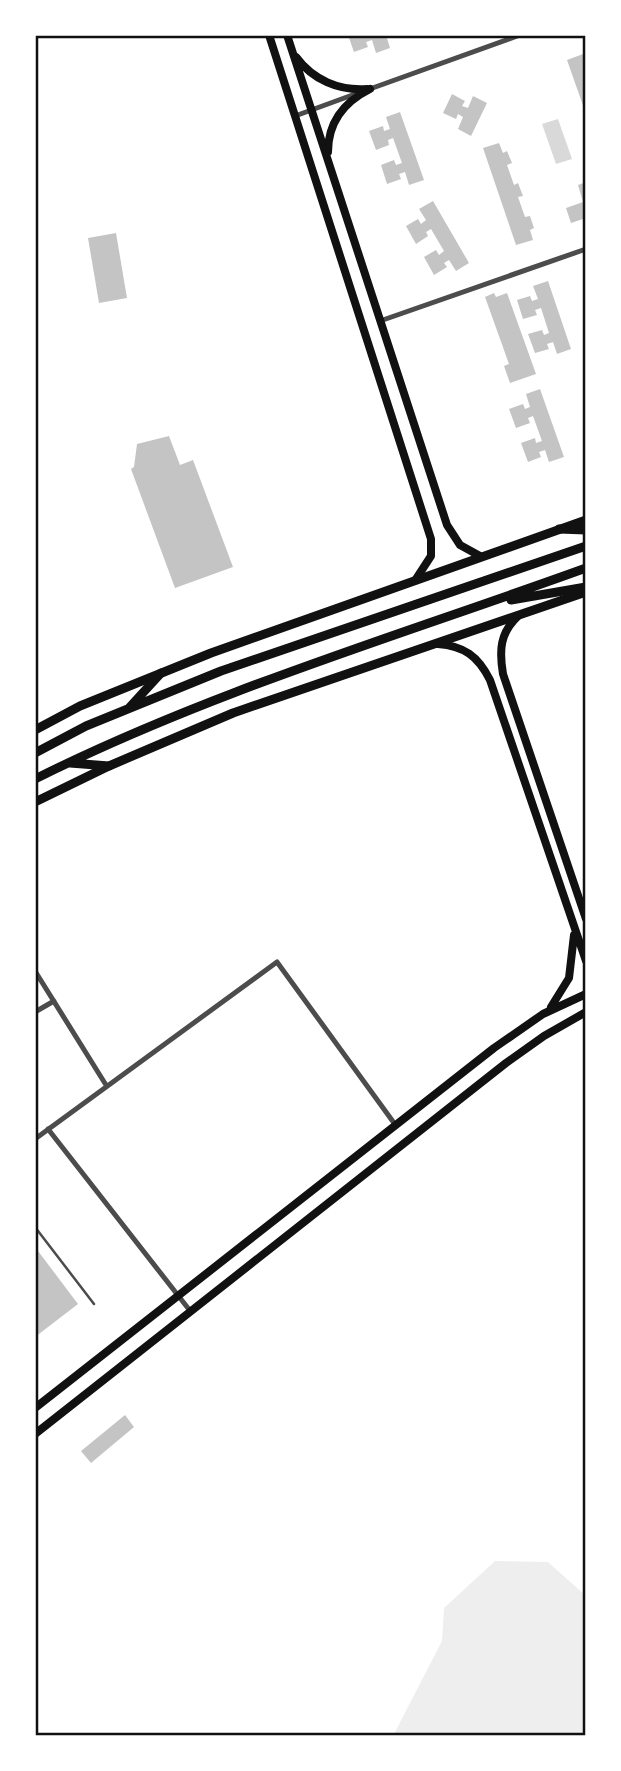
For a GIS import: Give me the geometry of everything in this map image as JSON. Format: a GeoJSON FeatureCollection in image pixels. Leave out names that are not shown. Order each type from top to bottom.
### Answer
{"type":"FeatureCollection","features":[{"type":"Feature","properties":{"kind":"main road"},"geometry":{"type":"LineString","coordinates":[[270,35],[432,547],[427,565],[408,585]]}},
{"type":"Feature","properties":{"kind":"main road"},"geometry":{"type":"LineString","coordinates":[[287,35],[453,537],[469,552],[480,556]]}},
{"type":"Feature","properties":{"kind":"main road"},"geometry":{"type":"LineString","coordinates":[[292,52],[309,72],[332,85],[370,89]]}},
{"type":"Feature","properties":{"kind":"main road"},"geometry":{"type":"LineString","coordinates":[[330,169],[328,145],[334,121],[349,102],[370,89]]}},
{"type":"Feature","properties":{"kind":"main road"},"geometry":{"type":"LineString","coordinates":[[411,474],[414,479],[423,480],[429,468]]}},
{"type":"Feature","properties":{"kind":"main road"},"geometry":{"type":"LineString","coordinates":[[35,730],[80,706],[161,673],[586,520]]}},
{"type":"Feature","properties":{"kind":"main road"},"geometry":{"type":"LineString","coordinates":[[559,529],[586,530]]}},
{"type":"Feature","properties":{"kind":"main road"},"geometry":{"type":"LineString","coordinates":[[35,753],[128,709],[221,671],[586,546]]}},
{"type":"Feature","properties":{"kind":"main road"},"geometry":{"type":"LineString","coordinates":[[35,779],[230,693],[586,568]]}},
{"type":"Feature","properties":{"kind":"main road"},"geometry":{"type":"LineString","coordinates":[[485,605],[586,589]]}},
{"type":"Feature","properties":{"kind":"main road"},"geometry":{"type":"LineString","coordinates":[[35,802],[109,766],[233,713],[438,644],[586,589]]}},
{"type":"Feature","properties":{"kind":"main road"},"geometry":{"type":"LineString","coordinates":[[519,615],[503,635],[500,646],[503,674],[586,918]]}},
{"type":"Feature","properties":{"kind":"main road"},"geometry":{"type":"LineString","coordinates":[[438,644],[464,650],[483,667],[490,680],[586,961]]}},
{"type":"Feature","properties":{"kind":"main road"},"geometry":{"type":"LineString","coordinates":[[128,709],[161,673]]}},
{"type":"Feature","properties":{"kind":"main road"},"geometry":{"type":"LineString","coordinates":[[68,763],[109,766]]}},
{"type":"Feature","properties":{"kind":"main road"},"geometry":{"type":"LineString","coordinates":[[35,1408],[394,1124],[556,1003],[569,978],[574,949],[573,922]]}},
{"type":"Feature","properties":{"kind":"main road"},"geometry":{"type":"LineString","coordinates":[[543,1014],[586,994]]}},
{"type":"Feature","properties":{"kind":"main road"},"geometry":{"type":"LineString","coordinates":[[35,1434],[526,1049],[586,1012]]}},
{"type":"Feature","properties":{"kind":"street"},"geometry":{"type":"LineString","coordinates":[[295,116],[520,35]]}},
{"type":"Feature","properties":{"kind":"street"},"geometry":{"type":"LineString","coordinates":[[380,321],[586,249]]}},
{"type":"Feature","properties":{"kind":"street"},"geometry":{"type":"LineString","coordinates":[[35,1139],[278,962],[394,1124]]}},
{"type":"Feature","properties":{"kind":"street"},"geometry":{"type":"LineString","coordinates":[[35,971],[106,1085]]}},
{"type":"Feature","properties":{"kind":"street"},"geometry":{"type":"LineString","coordinates":[[35,1012],[54,1001]]}},
{"type":"Feature","properties":{"kind":"street"},"geometry":{"type":"LineString","coordinates":[[48,1129],[191,1312]]}},
{"type":"Feature","properties":{"kind":"lane"},"geometry":{"type":"LineString","coordinates":[[35,1227],[94,1304]]}},
{"type":"Feature","properties":{"kind":"shaded area"},"geometry":{"type":"Polygon","coordinates":[[[558,119],[572,159],[556,164],[542,124],[558,119]]]}},
{"type":"Feature","properties":{"kind":"shaded area"},"geometry":{"type":"Polygon","coordinates":[[[495,1561],[548,1562],[586,1596],[586,1736],[393,1736],[442,1641],[444,1608],[495,1561]]]}},
{"type":"Feature","properties":{"kind":"building"},"geometry":{"type":"Polygon","coordinates":[[[348,35],[386,35],[390,48],[376,53],[372,40],[366,42],[368,47],[354,52],[348,35]]]}},
{"type":"Feature","properties":{"kind":"building"},"geometry":{"type":"Polygon","coordinates":[[[583,54],[586,62],[586,114],[567,60],[583,54]]]}},
{"type":"Feature","properties":{"kind":"building"},"geometry":{"type":"Polygon","coordinates":[[[452,94],[465,101],[462,106],[468,108],[473,96],[487,103],[471,136],[458,129],[463,117],[458,114],[456,119],[443,113],[452,94]]]}},
{"type":"Feature","properties":{"kind":"building"},"geometry":{"type":"Polygon","coordinates":[[[400,112],[424,180],[409,185],[405,172],[399,174],[401,179],[387,184],[381,165],[394,160],[396,165],[402,163],[393,138],[388,140],[389,145],[376,150],[369,131],[383,126],[384,131],[390,129],[386,117],[400,112]]]}},
{"type":"Feature","properties":{"kind":"building"},"geometry":{"type":"Polygon","coordinates":[[[499,143],[503,153],[507,151],[512,163],[507,165],[514,185],[518,183],[523,196],[518,197],[525,217],[530,216],[534,228],[530,230],[533,240],[516,245],[483,148],[499,143]]]}},
{"type":"Feature","properties":{"kind":"building"},"geometry":{"type":"Polygon","coordinates":[[[586,182],[586,218],[571,223],[566,208],[583,202],[578,185],[586,182]]]}},
{"type":"Feature","properties":{"kind":"building"},"geometry":{"type":"Polygon","coordinates":[[[433,201],[469,263],[456,271],[449,260],[444,263],[447,267],[434,275],[424,257],[436,250],[439,255],[444,251],[431,229],[426,232],[428,236],[416,244],[406,226],[418,219],[421,224],[426,220],[419,209],[433,201]]]}},
{"type":"Feature","properties":{"kind":"building"},"geometry":{"type":"Polygon","coordinates":[[[116,233],[127,298],[99,303],[88,238],[116,233]]]}},
{"type":"Feature","properties":{"kind":"building"},"geometry":{"type":"Polygon","coordinates":[[[548,281],[571,349],[557,354],[553,342],[547,344],[549,349],[535,353],[528,334],[542,330],[544,335],[549,333],[541,308],[535,310],[537,315],[523,319],[517,300],[530,296],[532,301],[538,299],[533,286],[548,281]]]}},
{"type":"Feature","properties":{"kind":"building"},"geometry":{"type":"Polygon","coordinates":[[[494,293],[496,297],[507,293],[536,374],[510,383],[504,366],[509,364],[485,297],[494,293]]]}},
{"type":"Feature","properties":{"kind":"building"},"geometry":{"type":"Polygon","coordinates":[[[540,389],[564,457],[549,462],[545,450],[539,452],[541,457],[528,462],[521,443],[535,438],[536,443],[542,441],[533,416],[528,418],[530,423],[516,428],[509,409],[523,404],[525,409],[530,407],[526,394],[540,389]]]}},
{"type":"Feature","properties":{"kind":"building"},"geometry":{"type":"Polygon","coordinates":[[[169,436],[180,465],[193,460],[233,567],[175,588],[131,469],[134,467],[137,444],[169,436]]]}},
{"type":"Feature","properties":{"kind":"building"},"geometry":{"type":"Polygon","coordinates":[[[35,1247],[78,1304],[35,1337],[35,1247]]]}},
{"type":"Feature","properties":{"kind":"building"},"geometry":{"type":"Polygon","coordinates":[[[125,1415],[134,1427],[91,1463],[81,1451],[125,1415]]]}}]}
